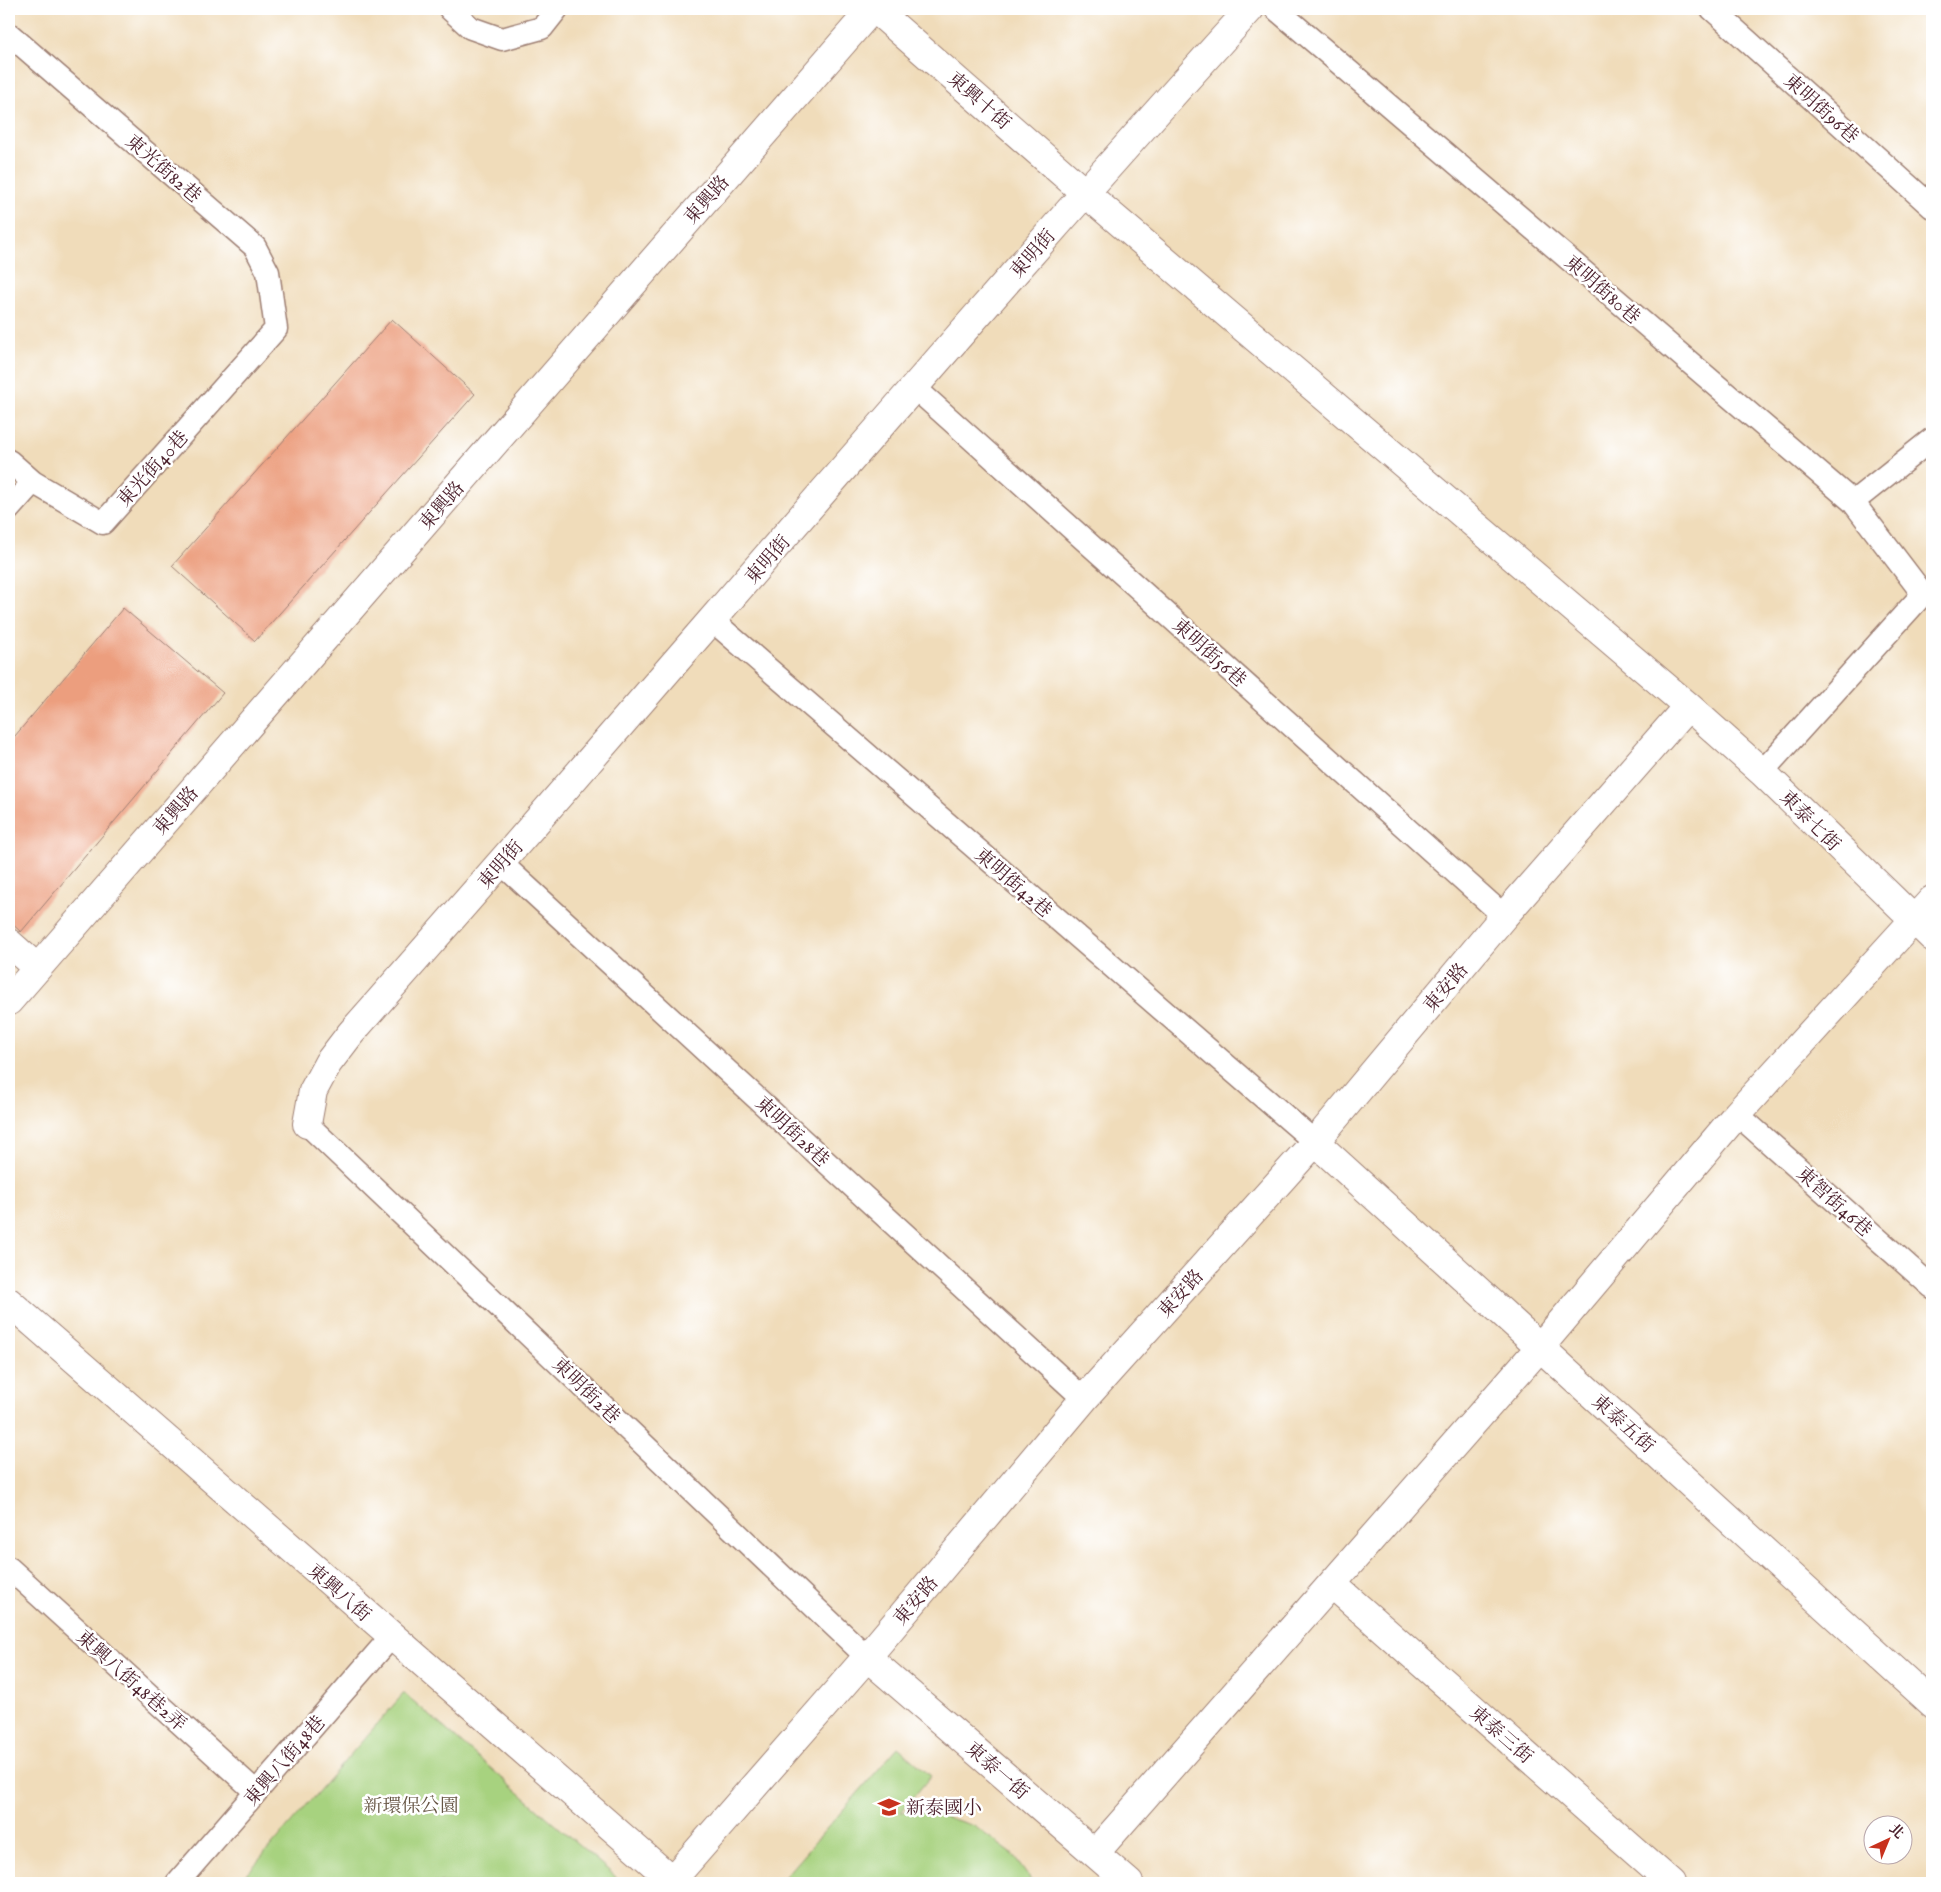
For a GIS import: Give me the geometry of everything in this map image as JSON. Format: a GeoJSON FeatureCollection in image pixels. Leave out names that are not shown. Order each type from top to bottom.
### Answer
{"type":"FeatureCollection","features":[{"type":"Feature","properties":{"kind":"street","name":"東興十街"},"geometry":{"type":"LineString","coordinates":[[874,9],[1084,192],[1688,706]]}},
{"type":"Feature","properties":{"kind":"street","name":"東興路"},"geometry":{"type":"LineString","coordinates":[[9,1001],[874,9]]}},
{"type":"Feature","properties":{"kind":"street","name":"東明街"},"geometry":{"type":"LineString","coordinates":[[307,1124],[313,1091],[328,1063],[345,1040],[713,621],[1084,192],[1250,9]]}},
{"type":"Feature","properties":{"kind":"street","name":"東泰七街"},"geometry":{"type":"LineString","coordinates":[[1688,706],[1762,772],[1923,929]]}},
{"type":"Feature","properties":{"kind":"street","name":"東安路"},"geometry":{"type":"LineString","coordinates":[[672,1880],[867,1657],[1084,1399],[1315,1142],[1504,916],[1688,706]]}},
{"type":"Feature","properties":{"kind":"street"},"geometry":{"type":"LineString","coordinates":[[1095,1853],[1540,1346],[1737,1114],[1923,929],[1932,900]]}},
{"type":"Feature","properties":{"kind":"street"},"geometry":{"type":"LineString","coordinates":[[9,943],[37,968]]}},
{"type":"Feature","properties":{"kind":"street","name":"東泰五街"},"geometry":{"type":"LineString","coordinates":[[1315,1142],[1932,1704]]}},
{"type":"Feature","properties":{"kind":"street","name":"東興八街"},"geometry":{"type":"LineString","coordinates":[[9,1302],[672,1880]]}},
{"type":"Feature","properties":{"kind":"street","name":"東泰三街"},"geometry":{"type":"LineString","coordinates":[[1332,1584],[1671,1883]]}},
{"type":"Feature","properties":{"kind":"street","name":"東泰一街"},"geometry":{"type":"LineString","coordinates":[[867,1657],[1129,1883]]}},
{"type":"Feature","properties":{"kind":"lane"},"geometry":{"type":"LineString","coordinates":[[450,9],[471,28],[502,39],[542,28],[557,9]]}},
{"type":"Feature","properties":{"kind":"lane","name":"東明街80巷"},"geometry":{"type":"LineString","coordinates":[[1276,9],[1853,502],[1923,594],[1762,772]]}},
{"type":"Feature","properties":{"kind":"lane","name":"東明街96巷"},"geometry":{"type":"LineString","coordinates":[[1712,9],[1932,207]]}},
{"type":"Feature","properties":{"kind":"lane","name":"東光街82巷"},"geometry":{"type":"LineString","coordinates":[[9,34],[254,246],[268,272],[276,329]]}},
{"type":"Feature","properties":{"kind":"lane","name":"東光街40巷"},"geometry":{"type":"LineString","coordinates":[[9,461],[33,482],[103,523],[276,329]]}},
{"type":"Feature","properties":{"kind":"lane","name":"東明街56巷"},"geometry":{"type":"LineString","coordinates":[[915,388],[1504,916]]}},
{"type":"Feature","properties":{"kind":"lane"},"geometry":{"type":"LineString","coordinates":[[1853,502],[1932,439]]}},
{"type":"Feature","properties":{"kind":"lane"},"geometry":{"type":"LineString","coordinates":[[9,509],[33,482]]}},
{"type":"Feature","properties":{"kind":"lane","name":"東明街42巷"},"geometry":{"type":"LineString","coordinates":[[713,621],[1315,1142]]}},
{"type":"Feature","properties":{"kind":"lane","name":"東明街28巷"},"geometry":{"type":"LineString","coordinates":[[502,863],[1084,1399]]}},
{"type":"Feature","properties":{"kind":"lane","name":"東智街46巷"},"geometry":{"type":"LineString","coordinates":[[1737,1114],[1932,1287]]}},
{"type":"Feature","properties":{"kind":"lane","name":"東明街2巷"},"geometry":{"type":"LineString","coordinates":[[307,1124],[867,1657]]}},
{"type":"Feature","properties":{"kind":"lane","name":"東興八街48巷2弄"},"geometry":{"type":"LineString","coordinates":[[9,1568],[256,1792]]}},
{"type":"Feature","properties":{"kind":"lane","name":"東興八街48巷"},"geometry":{"type":"LineString","coordinates":[[177,1883],[391,1637]]}},
{"type":"Feature","properties":{"kind":"green space","name":"新環保公園"},"geometry":{"type":"Polygon","coordinates":[[[404,1693],[623,1883],[239,1883],[404,1693]]]}},
{"type":"Feature","properties":{"kind":"green space","name":"新泰國小"},"geometry":{"type":"Polygon","coordinates":[[[898,1747],[931,1776],[901,1812],[931,1812],[974,1826],[1011,1853],[1033,1883],[779,1883],[898,1747]]]}},
{"type":"Feature","properties":{"kind":"building"},"geometry":{"type":"Polygon","coordinates":[[[392,319],[475,394],[255,641],[172,566],[392,319]]]}},
{"type":"Feature","properties":{"kind":"building"},"geometry":{"type":"Polygon","coordinates":[[[123,608],[223,693],[21,932],[9,921],[9,743],[123,608]]]}},
{"type":"Feature","properties":{"kind":"place","name":"新泰國小"},"geometry":{"type":"Point","coordinates":[889,1807]}}]}
